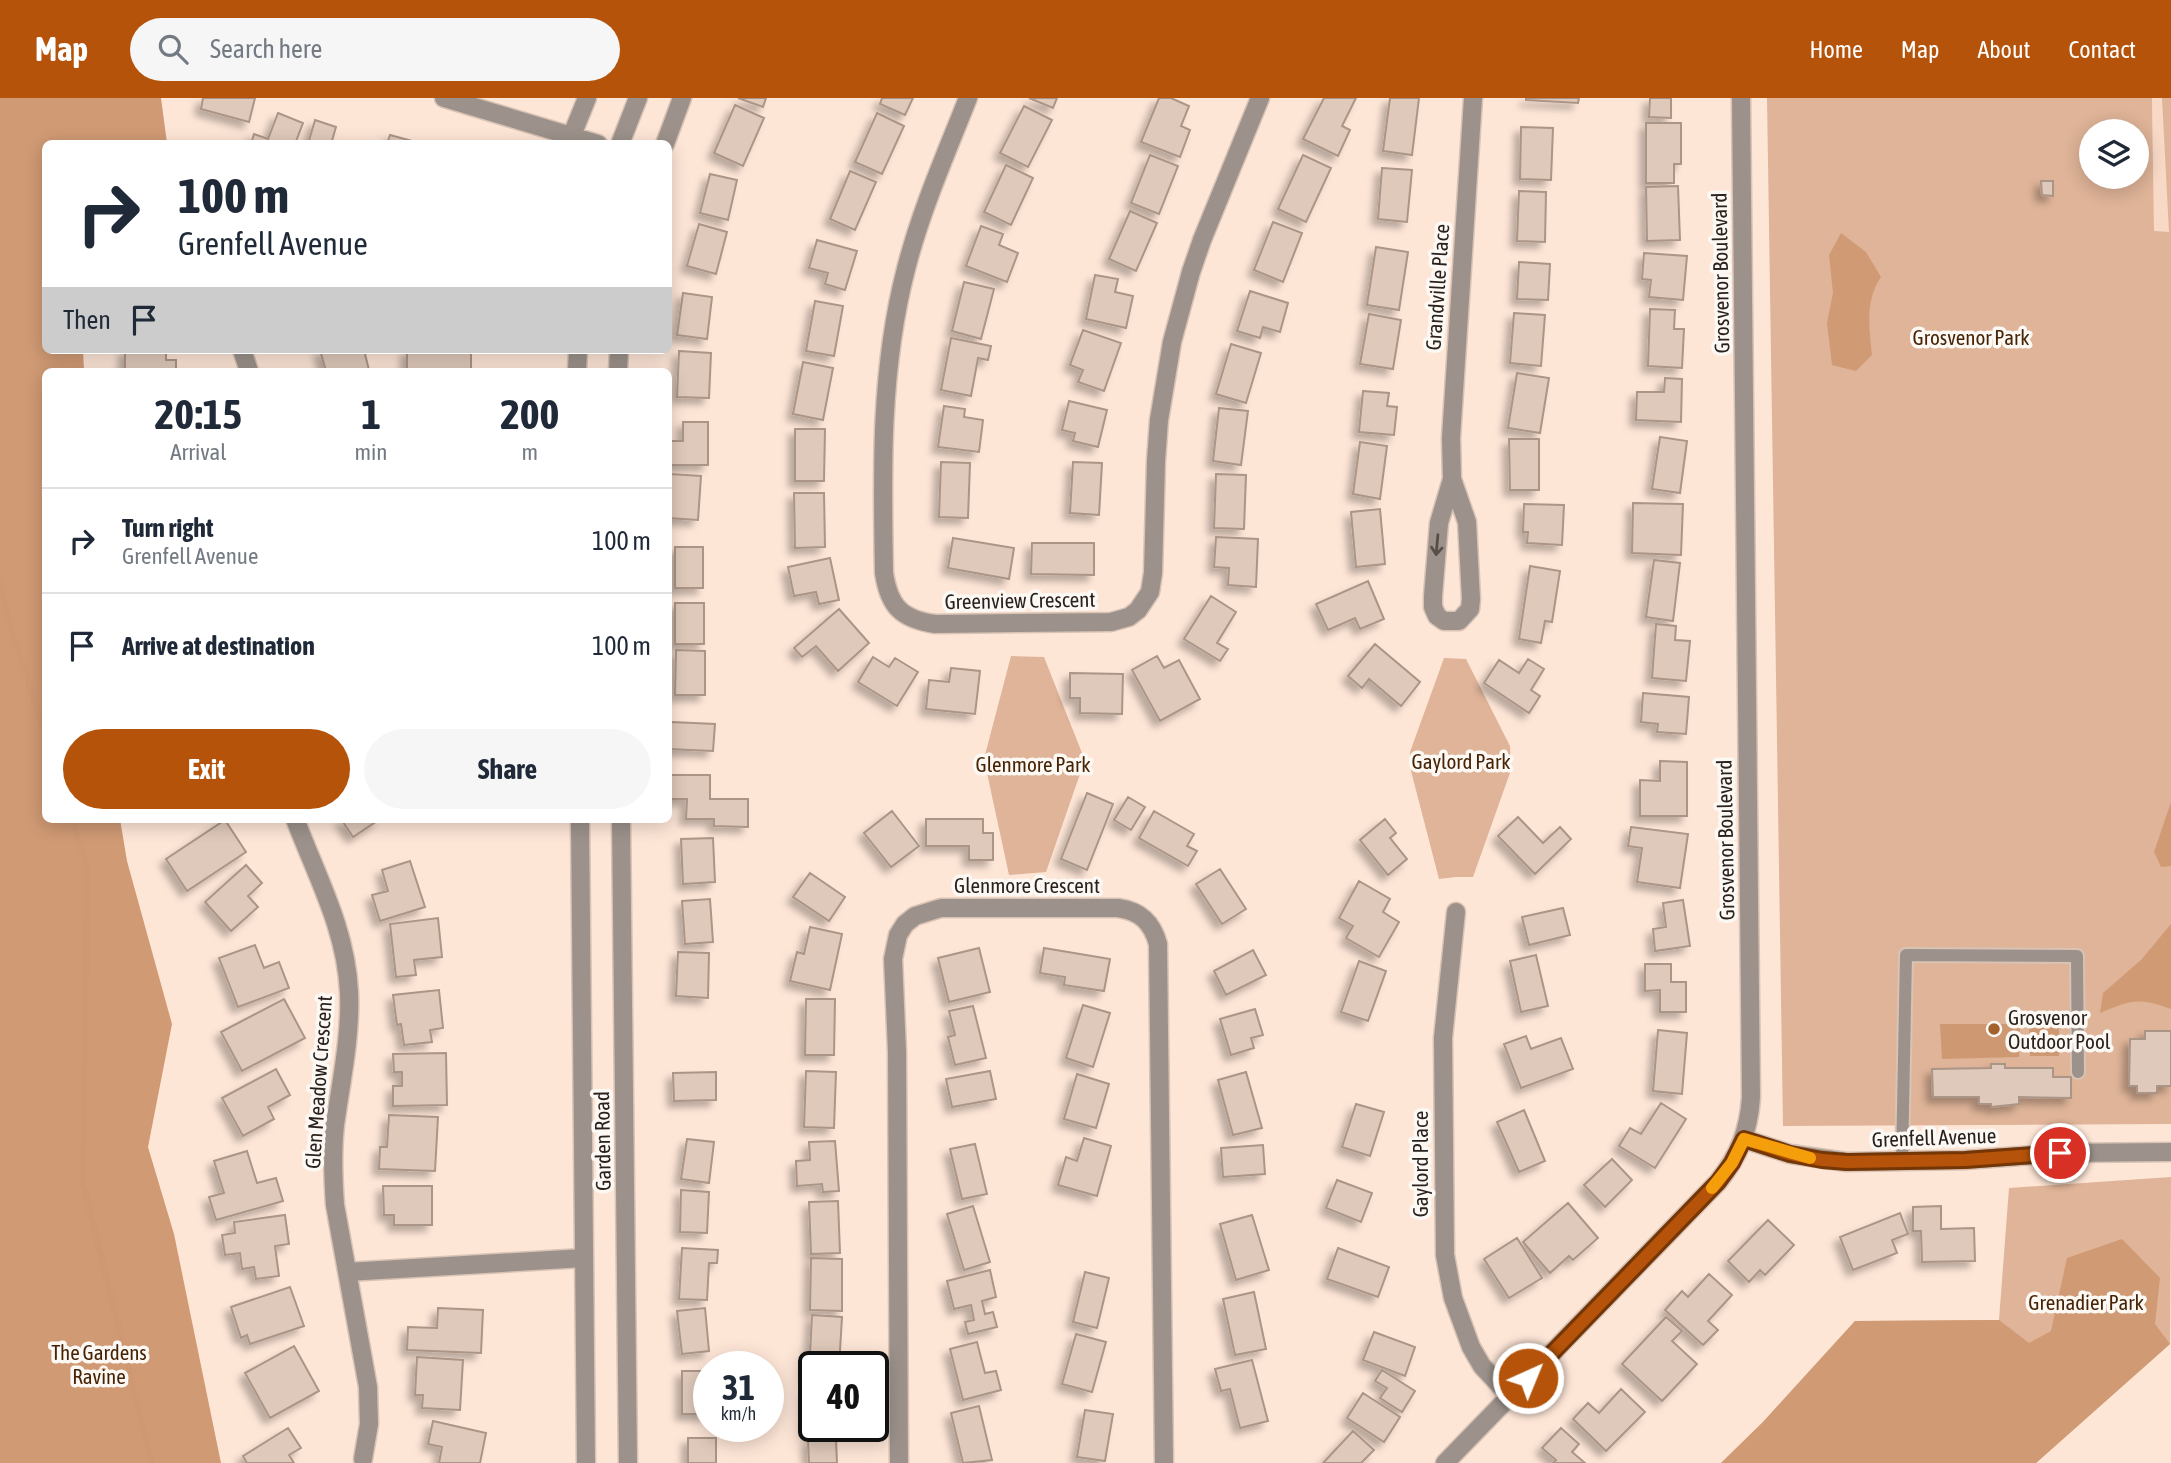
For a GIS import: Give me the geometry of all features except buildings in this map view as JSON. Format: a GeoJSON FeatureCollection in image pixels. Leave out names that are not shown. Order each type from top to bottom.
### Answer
{"type":"FeatureCollection","features":[{"type":"Feature","properties":{"kind":"street"},"geometry":{"type":"LineString","coordinates":[[444,98],[586,140]]}},
{"type":"Feature","properties":{"kind":"street"},"geometry":{"type":"LineString","coordinates":[[572,135],[587,98]]}},
{"type":"Feature","properties":{"kind":"street"},"geometry":{"type":"LineString","coordinates":[[622,140],[638,98]]}},
{"type":"Feature","properties":{"kind":"street"},"geometry":{"type":"LineString","coordinates":[[666,140],[682,98]]}},
{"type":"Feature","properties":{"kind":"street","name":"Greenview Crescent"},"geometry":{"type":"LineString","coordinates":[[968,98],[918,226],[905,271],[891,348],[883,416],[884,573],[888,596],[902,613],[912,619],[935,624],[1111,622],[1129,617],[1145,601],[1153,582],[1157,447],[1172,342],[1202,240],[1260,98]]}},
{"type":"Feature","properties":{"kind":"street","name":"Grandville Place"},"geometry":{"type":"LineString","coordinates":[[1452,479],[1467,522],[1471,599],[1466,617],[1451,622],[1437,616],[1433,607],[1433,596],[1438,523],[1452,479],[1452,412],[1473,98]]}},
{"type":"Feature","properties":{"kind":"street","name":"Grosvenor Boulevard"},"geometry":{"type":"LineString","coordinates":[[1445,1463],[1718,1182],[1732,1163],[1744,1139],[1751,1097],[1741,98]]}},
{"type":"Feature","properties":{"kind":"street","name":"Glen Meadow Crescent"},"geometry":{"type":"LineString","coordinates":[[297,823],[337,920],[347,971],[349,1028],[333,1157],[335,1205],[368,1387],[369,1424],[363,1459]]}},
{"type":"Feature","properties":{"kind":"street","name":"Garden Road"},"geometry":{"type":"LineString","coordinates":[[580,823],[586,1463]]}},
{"type":"Feature","properties":{"kind":"street","name":"Garden Road"},"geometry":{"type":"LineString","coordinates":[[621,823],[628,1463]]}},
{"type":"Feature","properties":{"kind":"street","name":"Glenmore Crescent"},"geometry":{"type":"LineString","coordinates":[[899,1463],[898,1065],[893,959],[898,935],[915,916],[941,908],[1118,908],[1128,909],[1146,919],[1158,944],[1164,1463]]}},
{"type":"Feature","properties":{"kind":"street","name":"Gaylord Place"},"geometry":{"type":"LineString","coordinates":[[1455,912],[1443,1038],[1445,1255],[1453,1298],[1471,1347],[1482,1366],[1511,1397]]}},
{"type":"Feature","properties":{"kind":"street","name":"Grenfell Avenue"},"geometry":{"type":"LineString","coordinates":[[1744,1139],[1790,1154],[1822,1160],[1965,1160],[2060,1153],[2171,1152]]}},
{"type":"Feature","properties":{"kind":"street"},"geometry":{"type":"LineString","coordinates":[[347,1272],[584,1258]]}},
{"type":"Feature","properties":{"kind":"lane"},"geometry":{"type":"LineString","coordinates":[[1902,1161],[1906,955],[2077,956],[2078,1072]]}},
{"type":"Feature","properties":{"kind":"shaded area"},"geometry":{"type":"Polygon","coordinates":[[[2152,98],[2171,98],[2171,233],[2154,232],[2152,98]]]}},
{"type":"Feature","properties":{"kind":"shaded area"},"geometry":{"type":"Polygon","coordinates":[[[2029,1022],[2059,1023],[2059,1056],[2030,1056],[2029,1022]]]}},
{"type":"Feature","properties":{"kind":"shaded area"},"geometry":{"type":"Polygon","coordinates":[[[1940,1024],[2020,1024],[2019,1057],[1942,1059],[1940,1024]]]}},
{"type":"Feature","properties":{"kind":"green space","name":"The Gardens Ravine"},"geometry":{"type":"Polygon","coordinates":[[[0,98],[161,98],[167,140],[42,140],[42,354],[83,354],[84,368],[42,368],[42,823],[121,823],[127,861],[172,1024],[148,1147],[174,1234],[221,1463],[0,1463],[0,98]]]}},
{"type":"Feature","properties":{"kind":"green space","name":"Grosvenor Park"},"geometry":{"type":"Polygon","coordinates":[[[1767,98],[2152,98],[2154,231],[2169,232],[2162,98],[2171,98],[2171,1124],[1783,1126],[1767,98]]]}},
{"type":"Feature","properties":{"kind":"green space"},"geometry":{"type":"Polygon","coordinates":[[[1841,233],[1866,252],[1881,277],[1870,305],[1872,355],[1856,371],[1832,365],[1827,323],[1833,293],[1829,255],[1841,233]]]}},
{"type":"Feature","properties":{"kind":"green space","name":"Glenmore Park"},"geometry":{"type":"Polygon","coordinates":[[[1011,656],[1044,657],[1082,753],[1080,774],[1046,872],[1009,875],[985,755],[1011,656]]]}},
{"type":"Feature","properties":{"kind":"green space","name":"Gaylord Park"},"geometry":{"type":"Polygon","coordinates":[[[1444,658],[1466,659],[1510,746],[1511,770],[1473,877],[1439,879],[1411,771],[1410,752],[1444,658]]]}},
{"type":"Feature","properties":{"kind":"green space"},"geometry":{"type":"Polygon","coordinates":[[[2171,802],[2171,866],[2161,867],[2154,852],[2171,802]]]}},
{"type":"Feature","properties":{"kind":"green space"},"geometry":{"type":"Polygon","coordinates":[[[2171,924],[2171,1009],[2135,1002],[2100,1013],[2103,993],[2141,960],[2171,924]]]}},
{"type":"Feature","properties":{"kind":"green space","name":"Grenadier Park"},"geometry":{"type":"Polygon","coordinates":[[[2171,1177],[2170,1344],[2036,1463],[1721,1463],[1763,1422],[1855,1321],[1999,1320],[2009,1188],[2171,1177]]]}},
{"type":"Feature","properties":{"kind":"green space","name":"Grenadier Park"},"geometry":{"type":"Polygon","coordinates":[[[2122,1239],[2160,1278],[2155,1324],[2170,1344],[2036,1463],[1721,1463],[1763,1422],[1855,1321],[1999,1320],[2029,1343],[2051,1331],[2067,1258],[2122,1239]]]}},
{"type":"Feature","properties":{"kind":"waterway"},"geometry":{"type":"LineString","coordinates":[[0,580],[8,619],[42,725]]}},
{"type":"Feature","properties":{"kind":"waterway"},"geometry":{"type":"LineString","coordinates":[[73,823],[87,867],[83,1183],[152,1463]]}},
{"type":"Feature","properties":{"kind":"slow traffic"},"geometry":{"type":"LineString","coordinates":[[1712,1188],[1732,1163],[1744,1139],[1810,1158]]}},
{"type":"Feature","properties":{"kind":"place","name":"Grosvenor Outdoor Pool"},"geometry":{"type":"Point","coordinates":[1994,1029]}},
{"type":"Feature","properties":{"kind":"route"},"geometry":{"type":"LineString","coordinates":[[1528,1378],[1718,1182],[1732,1163],[1744,1139],[1790,1154],[1847,1162],[1965,1160],[2060,1153]]}}]}
